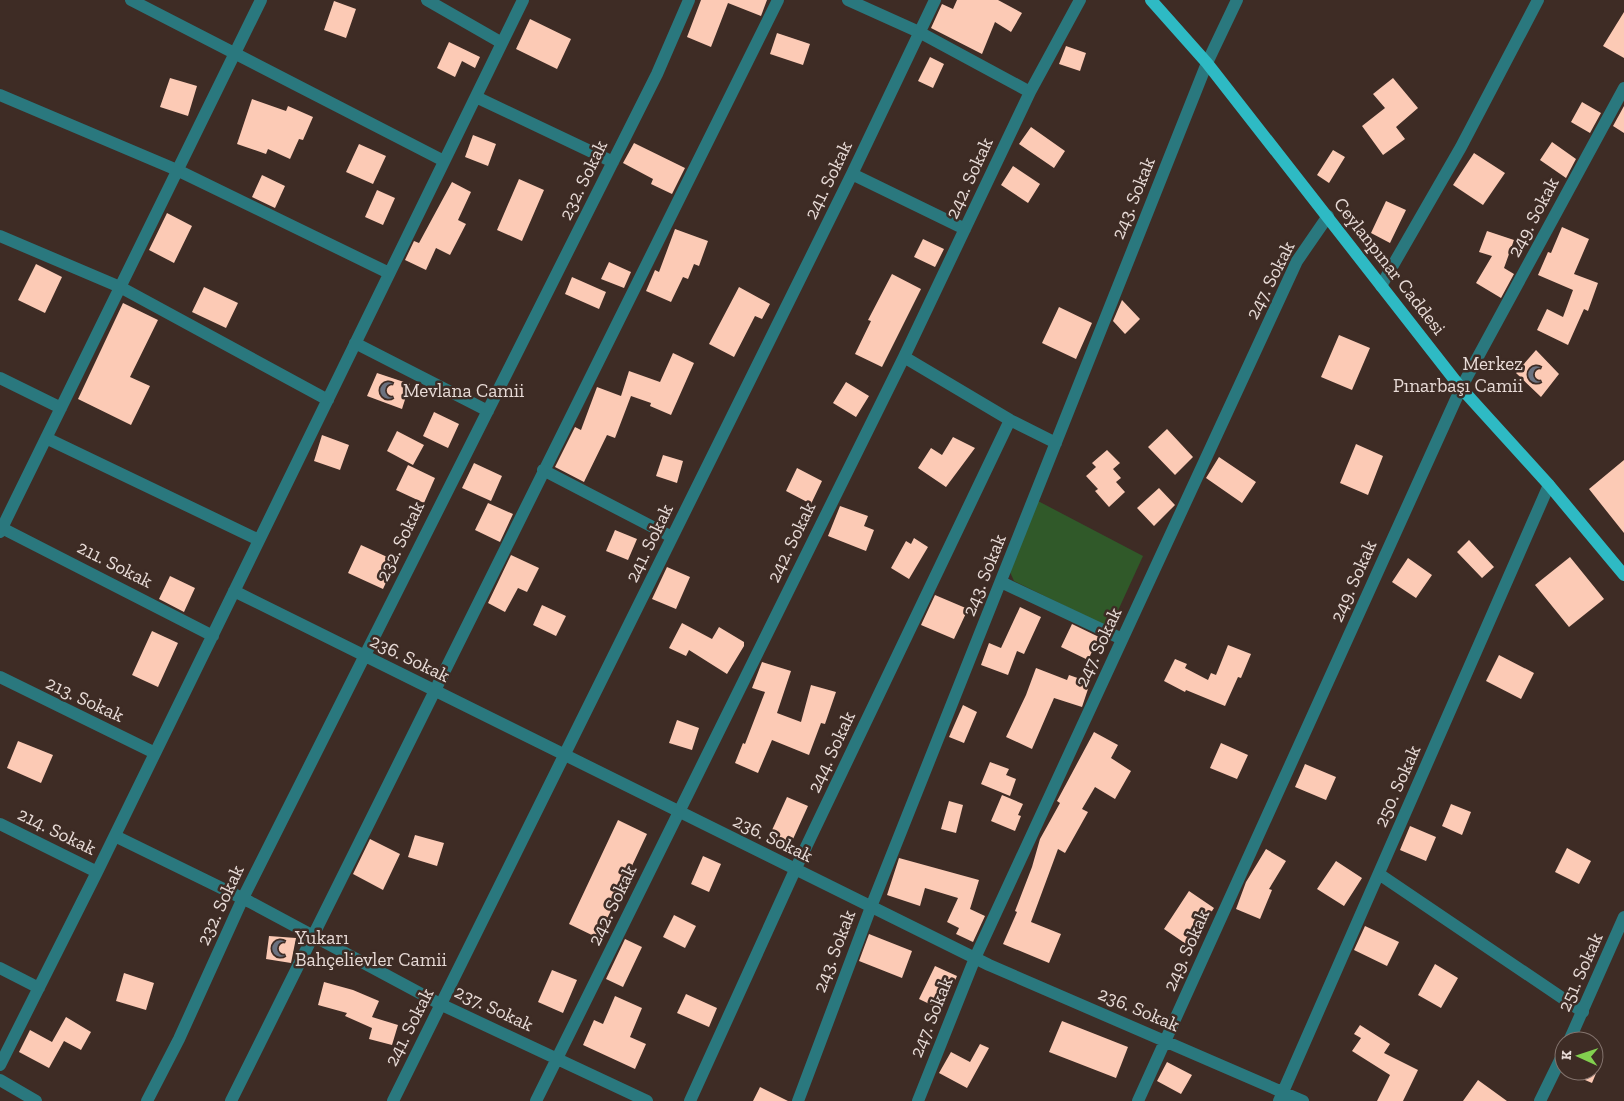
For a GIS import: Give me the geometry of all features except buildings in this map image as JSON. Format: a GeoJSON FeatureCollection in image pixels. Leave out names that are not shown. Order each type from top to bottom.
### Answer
{"type":"FeatureCollection","features":[{"type":"Feature","properties":{"kind":"main road","name":"Ceylanpınar Caddesi"},"geometry":{"type":"LineString","coordinates":[[1151,0],[1207,63],[1462,388],[1549,485],[1624,575]]}},
{"type":"Feature","properties":{"kind":"street"},"geometry":{"type":"LineString","coordinates":[[131,0],[444,161]]}},
{"type":"Feature","properties":{"kind":"street"},"geometry":{"type":"LineString","coordinates":[[1,529],[261,0]]}},
{"type":"Feature","properties":{"kind":"street"},"geometry":{"type":"LineString","coordinates":[[427,0],[502,43]]}},
{"type":"Feature","properties":{"kind":"street"},"geometry":{"type":"LineString","coordinates":[[0,1065],[97,872],[523,0]]}},
{"type":"Feature","properties":{"kind":"street","name":"232. Sokak"},"geometry":{"type":"LineString","coordinates":[[147,1101],[179,1039],[243,898],[657,74],[689,0]]}},
{"type":"Feature","properties":{"kind":"street"},"geometry":{"type":"LineString","coordinates":[[231,1101],[778,0]]}},
{"type":"Feature","properties":{"kind":"street"},"geometry":{"type":"LineString","coordinates":[[848,0],[918,32],[1030,92]]}},
{"type":"Feature","properties":{"kind":"street","name":"241. Sokak"},"geometry":{"type":"LineString","coordinates":[[393,1101],[852,174],[918,32],[935,0]]}},
{"type":"Feature","properties":{"kind":"street","name":"242. Sokak"},"geometry":{"type":"LineString","coordinates":[[536,1101],[904,357],[1030,92],[1080,0]]}},
{"type":"Feature","properties":{"kind":"street","name":"243. Sokak"},"geometry":{"type":"LineString","coordinates":[[798,1101],[871,907],[1207,63],[1237,0]]}},
{"type":"Feature","properties":{"kind":"street"},"geometry":{"type":"LineString","coordinates":[[1381,286],[1461,147],[1538,0]]}},
{"type":"Feature","properties":{"kind":"street","name":"249. Sokak"},"geometry":{"type":"LineString","coordinates":[[1138,1101],[1462,388],[1624,88]]}},
{"type":"Feature","properties":{"kind":"street"},"geometry":{"type":"LineString","coordinates":[[0,94],[178,170],[389,273]]}},
{"type":"Feature","properties":{"kind":"street"},"geometry":{"type":"LineString","coordinates":[[476,97],[613,162]]}},
{"type":"Feature","properties":{"kind":"street"},"geometry":{"type":"LineString","coordinates":[[852,174],[965,229]]}},
{"type":"Feature","properties":{"kind":"street","name":"247. Sokak"},"geometry":{"type":"LineString","coordinates":[[918,1101],[975,958],[1122,638],[1297,261],[1328,216]]}},
{"type":"Feature","properties":{"kind":"street"},"geometry":{"type":"LineString","coordinates":[[0,236],[120,287],[328,400]]}},
{"type":"Feature","properties":{"kind":"street"},"geometry":{"type":"LineString","coordinates":[[355,343],[488,411]]}},
{"type":"Feature","properties":{"kind":"street"},"geometry":{"type":"LineString","coordinates":[[904,357],[1010,420],[1056,443]]}},
{"type":"Feature","properties":{"kind":"street"},"geometry":{"type":"LineString","coordinates":[[0,378],[61,408]]}},
{"type":"Feature","properties":{"kind":"street","name":"244. Sokak"},"geometry":{"type":"LineString","coordinates":[[690,1101],[796,870],[1010,420]]}},
{"type":"Feature","properties":{"kind":"street"},"geometry":{"type":"LineString","coordinates":[[46,438],[259,540]]}},
{"type":"Feature","properties":{"kind":"street"},"geometry":{"type":"LineString","coordinates":[[544,470],[672,538]]}},
{"type":"Feature","properties":{"kind":"street","name":"250. Sokak"},"geometry":{"type":"LineString","coordinates":[[1281,1096],[1549,485]]}},
{"type":"Feature","properties":{"kind":"street","name":"211. Sokak"},"geometry":{"type":"LineString","coordinates":[[1,529],[212,636]]}},
{"type":"Feature","properties":{"kind":"street"},"geometry":{"type":"LineString","coordinates":[[1001,582],[1122,638]]}},
{"type":"Feature","properties":{"kind":"street","name":"236. Sokak"},"geometry":{"type":"LineString","coordinates":[[234,592],[975,958],[1165,1041],[1281,1096],[1303,1101]]}},
{"type":"Feature","properties":{"kind":"street","name":"213. Sokak"},"geometry":{"type":"LineString","coordinates":[[0,677],[155,753]]}},
{"type":"Feature","properties":{"kind":"street","name":"214. Sokak"},"geometry":{"type":"LineString","coordinates":[[0,824],[97,872]]}},
{"type":"Feature","properties":{"kind":"street","name":"237. Sokak"},"geometry":{"type":"LineString","coordinates":[[114,836],[243,898],[442,1005],[647,1101]]}},
{"type":"Feature","properties":{"kind":"street"},"geometry":{"type":"LineString","coordinates":[[1379,874],[1583,1012]]}},
{"type":"Feature","properties":{"kind":"street","name":"251. Sokak"},"geometry":{"type":"LineString","coordinates":[[1574,1031],[1624,917]]}},
{"type":"Feature","properties":{"kind":"street"},"geometry":{"type":"LineString","coordinates":[[0,968],[39,988]]}},
{"type":"Feature","properties":{"kind":"street"},"geometry":{"type":"LineString","coordinates":[[1540,1101],[1554,1072]]}},
{"type":"Feature","properties":{"kind":"street"},"geometry":{"type":"LineString","coordinates":[[0,1080],[36,1101]]}},
{"type":"Feature","properties":{"kind":"green space"},"geometry":{"type":"Polygon","coordinates":[[[1038,501],[1143,556],[1110,628],[1014,581],[1010,572],[1038,501]]]}},
{"type":"Feature","properties":{"kind":"place","name":"Merkez Pınarbaşı Camii"},"geometry":{"type":"Point","coordinates":[1537,374]}},
{"type":"Feature","properties":{"kind":"place","name":"Mevlana Camii"},"geometry":{"type":"Point","coordinates":[389,390]}},
{"type":"Feature","properties":{"kind":"place","name":"Yukarı Bahçelievler Camii"},"geometry":{"type":"Point","coordinates":[281,948]}}]}
